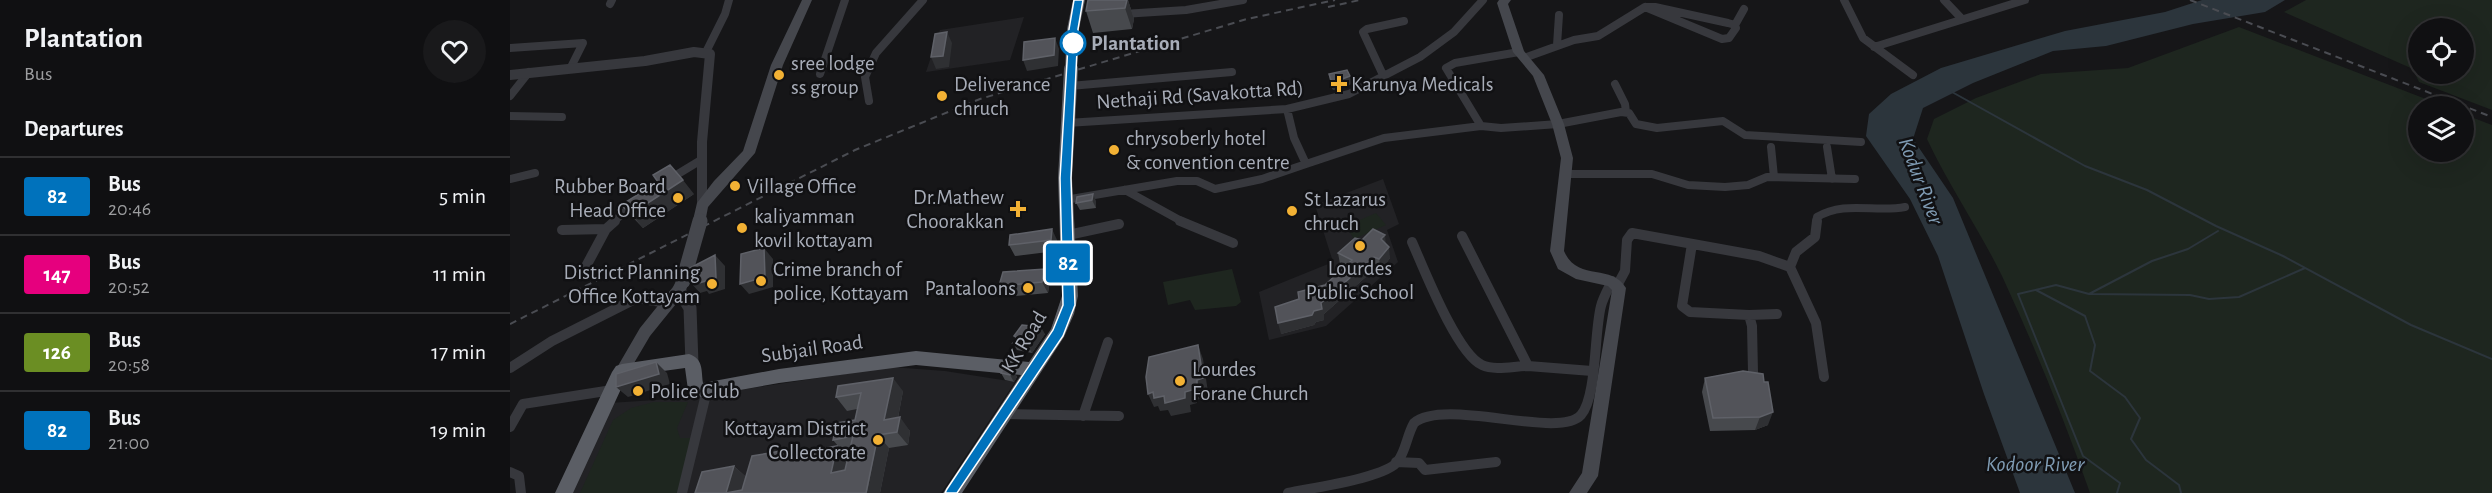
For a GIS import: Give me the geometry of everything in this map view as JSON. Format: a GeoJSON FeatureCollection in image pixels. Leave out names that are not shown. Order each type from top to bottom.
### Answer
{"type":"FeatureCollection","features":[{"type":"Feature","properties":{"kind":"highway","name":"KK Road"},"geometry":{"type":"LineString","coordinates":[[952,493],[1063,323],[1069,305],[1065,200],[1067,123],[1071,69],[1081,13],[1079,0]]}},
{"type":"Feature","properties":{"kind":"highway","name":"Subjail Road"},"geometry":{"type":"LineString","coordinates":[[707,390],[779,375],[916,358],[1034,369]]}},
{"type":"Feature","properties":{"kind":"highway"},"geometry":{"type":"LineString","coordinates":[[564,493],[622,371],[685,360],[692,363],[694,385],[697,389],[707,390]]}},
{"type":"Feature","properties":{"kind":"main road"},"geometry":{"type":"LineString","coordinates":[[622,371],[640,340],[680,286],[702,206],[719,184],[749,153],[777,65],[807,0]]}},
{"type":"Feature","properties":{"kind":"main road"},"geometry":{"type":"LineString","coordinates":[[1503,1],[1521,55],[1538,75],[1558,124],[1567,158],[1557,251],[1563,266],[1581,275],[1615,282],[1619,288],[1590,476],[1577,493]]}},
{"type":"Feature","properties":{"kind":"street"},"geometry":{"type":"LineString","coordinates":[[706,52],[725,14],[729,0]]}},
{"type":"Feature","properties":{"kind":"street"},"geometry":{"type":"LineString","coordinates":[[820,74],[845,0]]}},
{"type":"Feature","properties":{"kind":"street"},"geometry":{"type":"LineString","coordinates":[[869,101],[865,77],[876,52],[923,0]]}},
{"type":"Feature","properties":{"kind":"street"},"geometry":{"type":"LineString","coordinates":[[1111,14],[1145,14],[1186,10],[1243,0]]}},
{"type":"Feature","properties":{"kind":"street","name":"Nethaji Rd (Savakotta Rd)"},"geometry":{"type":"LineString","coordinates":[[1067,123],[1287,109],[1348,94],[1419,57],[1454,32],[1483,0]]}},
{"type":"Feature","properties":{"kind":"street"},"geometry":{"type":"LineString","coordinates":[[1844,0],[1863,38],[1912,75]]}},
{"type":"Feature","properties":{"kind":"street"},"geometry":{"type":"LineString","coordinates":[[1944,0],[1962,19]]}},
{"type":"Feature","properties":{"kind":"street"},"geometry":{"type":"LineString","coordinates":[[1874,47],[2025,0]]}},
{"type":"Feature","properties":{"kind":"street"},"geometry":{"type":"LineString","coordinates":[[1481,126],[1446,68],[1455,63],[1521,55],[1598,36],[1645,7],[1655,7],[1735,25]]}},
{"type":"Feature","properties":{"kind":"street"},"geometry":{"type":"LineString","coordinates":[[1645,7],[1722,39],[1729,38],[1744,9]]}},
{"type":"Feature","properties":{"kind":"street"},"geometry":{"type":"LineString","coordinates":[[1557,45],[1560,15]]}},
{"type":"Feature","properties":{"kind":"street"},"geometry":{"type":"LineString","coordinates":[[1383,75],[1362,34],[1366,29],[1404,21]]}},
{"type":"Feature","properties":{"kind":"street"},"geometry":{"type":"LineString","coordinates":[[510,48],[583,42],[572,67]]}},
{"type":"Feature","properties":{"kind":"street"},"geometry":{"type":"LineString","coordinates":[[510,75],[638,62],[706,52]]}},
{"type":"Feature","properties":{"kind":"street"},"geometry":{"type":"LineString","coordinates":[[702,206],[701,160],[710,54],[706,52]]}},
{"type":"Feature","properties":{"kind":"street"},"geometry":{"type":"LineString","coordinates":[[510,96],[529,72]]}},
{"type":"Feature","properties":{"kind":"street"},"geometry":{"type":"LineString","coordinates":[[1070,86],[1232,72]]}},
{"type":"Feature","properties":{"kind":"street"},"geometry":{"type":"LineString","coordinates":[[1615,84],[1625,104],[1626,112],[1635,124],[1651,129],[1727,121],[1743,135],[1862,142]]}},
{"type":"Feature","properties":{"kind":"street"},"geometry":{"type":"LineString","coordinates":[[1287,109],[1294,138],[1306,164]]}},
{"type":"Feature","properties":{"kind":"street"},"geometry":{"type":"LineString","coordinates":[[1065,200],[1188,180],[1215,189],[1262,179],[1384,138],[1481,126],[1501,128],[1558,124],[1626,112]]}},
{"type":"Feature","properties":{"kind":"street"},"geometry":{"type":"LineString","coordinates":[[510,116],[562,117]]}},
{"type":"Feature","properties":{"kind":"street"},"geometry":{"type":"LineString","coordinates":[[1771,147],[1774,177]]}},
{"type":"Feature","properties":{"kind":"street"},"geometry":{"type":"LineString","coordinates":[[1827,147],[1832,178]]}},
{"type":"Feature","properties":{"kind":"street"},"geometry":{"type":"LineString","coordinates":[[656,187],[701,160]]}},
{"type":"Feature","properties":{"kind":"street"},"geometry":{"type":"LineString","coordinates":[[510,179],[535,173]]}},
{"type":"Feature","properties":{"kind":"street"},"geometry":{"type":"LineString","coordinates":[[1565,174],[1652,174],[1688,185],[1725,187],[1748,185],[1762,177],[1855,179]]}},
{"type":"Feature","properties":{"kind":"street"},"geometry":{"type":"LineString","coordinates":[[1125,190],[1143,203],[1168,216],[1233,243]]}},
{"type":"Feature","properties":{"kind":"street"},"geometry":{"type":"LineString","coordinates":[[584,270],[606,229],[643,196]]}},
{"type":"Feature","properties":{"kind":"street"},"geometry":{"type":"LineString","coordinates":[[1790,267],[1796,252],[1815,237],[1817,218],[1824,212],[1840,207],[1905,207]]}},
{"type":"Feature","properties":{"kind":"street"},"geometry":{"type":"LineString","coordinates":[[1068,235],[1119,224]]}},
{"type":"Feature","properties":{"kind":"street"},"geometry":{"type":"LineString","coordinates":[[562,230],[606,229]]}},
{"type":"Feature","properties":{"kind":"street"},"geometry":{"type":"LineString","coordinates":[[1288,493],[1375,473],[1393,466],[1402,454],[1412,424],[1424,416],[1474,416],[1524,422],[1574,420],[1582,415],[1588,404],[1601,306],[1615,282],[1625,271],[1627,240],[1630,234],[1648,234],[1759,256],[1790,267],[1816,323],[1824,376]]}},
{"type":"Feature","properties":{"kind":"street"},"geometry":{"type":"LineString","coordinates":[[1462,236],[1528,366]]}},
{"type":"Feature","properties":{"kind":"street"},"geometry":{"type":"LineString","coordinates":[[1412,242],[1457,337],[1471,360],[1482,365],[1592,371]]}},
{"type":"Feature","properties":{"kind":"street"},"geometry":{"type":"LineString","coordinates":[[1692,244],[1682,306],[1685,310],[1749,315],[1777,314]]}},
{"type":"Feature","properties":{"kind":"street"},"geometry":{"type":"LineString","coordinates":[[680,286],[690,308],[692,363]]}},
{"type":"Feature","properties":{"kind":"street"},"geometry":{"type":"LineString","coordinates":[[510,368],[561,336],[637,298],[667,303]]}},
{"type":"Feature","properties":{"kind":"street"},"geometry":{"type":"LineString","coordinates":[[1749,315],[1752,326],[1753,372]]}},
{"type":"Feature","properties":{"kind":"street"},"geometry":{"type":"LineString","coordinates":[[1083,416],[1108,342]]}},
{"type":"Feature","properties":{"kind":"street"},"geometry":{"type":"LineString","coordinates":[[510,427],[516,413],[523,405],[612,390]]}},
{"type":"Feature","properties":{"kind":"street"},"geometry":{"type":"LineString","coordinates":[[682,493],[707,390]]}},
{"type":"Feature","properties":{"kind":"street"},"geometry":{"type":"LineString","coordinates":[[1005,414],[1119,416]]}},
{"type":"Feature","properties":{"kind":"street"},"geometry":{"type":"LineString","coordinates":[[1396,462],[1419,463],[1425,470],[1496,462]]}},
{"type":"Feature","properties":{"kind":"street"},"geometry":{"type":"LineString","coordinates":[[510,472],[519,476],[521,493]]}},
{"type":"Feature","properties":{"kind":"shaded area"},"geometry":{"type":"Polygon","coordinates":[[[2306,0],[2492,0],[2492,110],[2474,103],[2474,96],[2456,96],[2424,84],[2474,84],[2474,18],[2408,18],[2408,67],[2284,12],[2306,0]]]}},
{"type":"Feature","properties":{"kind":"shaded area"},"geometry":{"type":"Polygon","coordinates":[[[1024,17],[1010,60],[926,72],[940,30],[1024,17]]]}},
{"type":"Feature","properties":{"kind":"shaded area"},"geometry":{"type":"Polygon","coordinates":[[[2239,27],[2418,96],[2408,96],[2408,162],[2474,162],[2474,118],[2492,125],[2492,493],[2090,493],[2049,383],[2002,276],[1927,139],[1934,119],[1976,98],[2041,74],[2128,68],[2239,27]]]}},
{"type":"Feature","properties":{"kind":"shaded area","name":"Lourdes Public School"},"geometry":{"type":"Polygon","coordinates":[[[1383,179],[1399,224],[1387,230],[1398,262],[1326,326],[1269,340],[1259,292],[1333,262],[1315,205],[1383,179]]]}},
{"type":"Feature","properties":{"kind":"shaded area"},"geometry":{"type":"Polygon","coordinates":[[[1376,213],[1386,225],[1354,239],[1346,226],[1376,213]]]}},
{"type":"Feature","properties":{"kind":"shaded area"},"geometry":{"type":"Polygon","coordinates":[[[1232,269],[1241,302],[1236,306],[1195,310],[1190,300],[1168,305],[1163,282],[1232,269]]]}},
{"type":"Feature","properties":{"kind":"shaded area"},"geometry":{"type":"Polygon","coordinates":[[[891,367],[945,371],[1015,382],[941,493],[568,493],[609,403],[687,398],[891,367]]]}},
{"type":"Feature","properties":{"kind":"shaded area"},"geometry":{"type":"Polygon","coordinates":[[[654,402],[688,402],[677,428],[680,438],[697,438],[685,493],[580,493],[613,420],[631,408],[654,402]]]}},
{"type":"Feature","properties":{"kind":"water","name":"Kodoor River"},"geometry":{"type":"Polygon","coordinates":[[[2202,0],[2285,0],[2265,12],[2193,24],[2106,46],[2053,51],[1973,83],[1923,108],[1913,139],[1953,198],[2075,493],[2020,493],[1938,256],[1910,199],[1866,136],[1869,114],[1891,94],[1941,68],[2065,31],[2165,12],[2202,0]]]}},
{"type":"Feature","properties":{"kind":"building"},"geometry":{"type":"Polygon","coordinates":[[[1088,0],[1127,0],[1125,8],[1086,11],[1088,0]]]}},
{"type":"Feature","properties":{"kind":"building"},"geometry":{"type":"Polygon","coordinates":[[[947,32],[943,56],[931,57],[935,34],[947,32]]]}},
{"type":"Feature","properties":{"kind":"building"},"geometry":{"type":"Polygon","coordinates":[[[1055,38],[1054,55],[1023,60],[1024,42],[1055,38]]]}},
{"type":"Feature","properties":{"kind":"building"},"geometry":{"type":"Polygon","coordinates":[[[1347,70],[1350,76],[1332,83],[1329,74],[1347,70]]]}},
{"type":"Feature","properties":{"kind":"building"},"geometry":{"type":"Polygon","coordinates":[[[670,165],[683,180],[631,214],[621,205],[658,182],[653,175],[670,165]]]}},
{"type":"Feature","properties":{"kind":"building"},"geometry":{"type":"Polygon","coordinates":[[[1093,194],[1092,200],[1076,203],[1077,197],[1093,194]]]}},
{"type":"Feature","properties":{"kind":"building"},"geometry":{"type":"Polygon","coordinates":[[[1052,229],[1051,240],[1009,245],[1010,235],[1052,229]]]}},
{"type":"Feature","properties":{"kind":"building"},"geometry":{"type":"Polygon","coordinates":[[[1373,229],[1385,235],[1381,239],[1389,247],[1379,259],[1374,257],[1321,303],[1322,309],[1314,311],[1312,315],[1278,323],[1275,307],[1299,299],[1298,292],[1325,285],[1352,260],[1338,253],[1355,238],[1362,240],[1373,229]]]}},
{"type":"Feature","properties":{"kind":"building"},"geometry":{"type":"Polygon","coordinates":[[[764,248],[765,277],[740,284],[741,254],[764,248]]]}},
{"type":"Feature","properties":{"kind":"building"},"geometry":{"type":"Polygon","coordinates":[[[715,255],[716,278],[699,283],[698,280],[690,282],[690,268],[715,255]]]}},
{"type":"Feature","properties":{"kind":"building"},"geometry":{"type":"Polygon","coordinates":[[[1045,269],[1042,282],[999,286],[1003,272],[1045,269]]]}},
{"type":"Feature","properties":{"kind":"building"},"geometry":{"type":"Polygon","coordinates":[[[1022,325],[1041,327],[1028,346],[1013,343],[1019,338],[1014,336],[1022,325]]]}},
{"type":"Feature","properties":{"kind":"building","name":"Lourdes Forane Church"},"geometry":{"type":"Polygon","coordinates":[[[1198,345],[1203,378],[1197,380],[1197,385],[1192,386],[1192,390],[1185,392],[1185,398],[1165,403],[1164,396],[1154,398],[1153,392],[1148,394],[1146,377],[1149,357],[1198,345]]]}},
{"type":"Feature","properties":{"kind":"building"},"geometry":{"type":"Polygon","coordinates":[[[656,362],[659,374],[616,387],[616,374],[656,362]]]}},
{"type":"Feature","properties":{"kind":"building"},"geometry":{"type":"Polygon","coordinates":[[[1003,369],[1013,370],[1010,375],[1001,373],[1003,369]]]}},
{"type":"Feature","properties":{"kind":"building"},"geometry":{"type":"Polygon","coordinates":[[[1743,371],[1763,374],[1764,382],[1768,382],[1773,412],[1760,417],[1713,418],[1705,378],[1743,371]]]}},
{"type":"Feature","properties":{"kind":"building"},"geometry":{"type":"Polygon","coordinates":[[[893,378],[884,420],[900,417],[897,432],[878,435],[866,493],[726,493],[742,490],[752,456],[798,448],[797,453],[837,446],[831,473],[845,470],[853,436],[833,440],[837,423],[855,420],[861,393],[836,397],[838,386],[893,378]]]}},
{"type":"Feature","properties":{"kind":"building"},"geometry":{"type":"Polygon","coordinates":[[[734,466],[726,493],[695,493],[702,472],[734,466]]]}},
{"type":"Feature","properties":{"kind":"waterway"},"geometry":{"type":"LineString","coordinates":[[1952,92],[2085,166],[2147,190],[2216,226],[2283,256],[2411,325],[2492,359]]}},
{"type":"Feature","properties":{"kind":"waterway"},"geometry":{"type":"LineString","coordinates":[[2117,493],[2120,483],[2083,456],[2018,294],[2056,285],[2089,294],[2152,261],[2188,249],[2218,231]]}},
{"type":"Feature","properties":{"kind":"waterway"},"geometry":{"type":"LineString","coordinates":[[2090,294],[2190,295],[2209,299],[2239,297],[2305,268]]}},
{"type":"Feature","properties":{"kind":"waterway"},"geometry":{"type":"LineString","coordinates":[[2036,290],[2085,316],[2095,345],[2090,371],[2125,397],[2140,418],[2131,439],[2146,460],[2179,485],[2181,493]]}},
{"type":"Feature","properties":{"kind":"railway"},"geometry":{"type":"LineString","coordinates":[[510,324],[855,150],[980,99],[1247,19],[1335,0]]}},
{"type":"Feature","properties":{"kind":"railway"},"geometry":{"type":"LineString","coordinates":[[1328,7],[1360,0]]}},
{"type":"Feature","properties":{"kind":"railway"},"geometry":{"type":"LineString","coordinates":[[2190,0],[2492,117]]}},
{"type":"Feature","properties":{"kind":"bus line","name":"82"},"geometry":{"type":"LineString","coordinates":[[952,493],[1058,332],[1069,305],[1065,178],[1073,29],[1079,0]]}},
{"type":"Feature","properties":{"kind":"place","name":"Plantation"},"geometry":{"type":"Point","coordinates":[1073,43]}},
{"type":"Feature","properties":{"kind":"place","name":"sree lodge ss group"},"geometry":{"type":"Point","coordinates":[779,75]}},
{"type":"Feature","properties":{"kind":"place","name":"Karunya Medicals"},"geometry":{"type":"Point","coordinates":[1339,84]}},
{"type":"Feature","properties":{"kind":"place","name":"Deliverance chruch"},"geometry":{"type":"Point","coordinates":[942,96]}},
{"type":"Feature","properties":{"kind":"place","name":"chrysoberly hotel & convention centre"},"geometry":{"type":"Point","coordinates":[1114,150]}},
{"type":"Feature","properties":{"kind":"place","name":"Village Office"},"geometry":{"type":"Point","coordinates":[735,186]}},
{"type":"Feature","properties":{"kind":"place","name":"Rubber Board Head Office"},"geometry":{"type":"Point","coordinates":[678,198]}},
{"type":"Feature","properties":{"kind":"place","name":"Dr.Mathew Choorakkan"},"geometry":{"type":"Point","coordinates":[1018,209]}},
{"type":"Feature","properties":{"kind":"place","name":"St Lazarus chruch"},"geometry":{"type":"Point","coordinates":[1292,211]}},
{"type":"Feature","properties":{"kind":"place","name":"kaliyamman kovil kottayam"},"geometry":{"type":"Point","coordinates":[742,228]}},
{"type":"Feature","properties":{"kind":"place","name":"Lourdes Public School"},"geometry":{"type":"Point","coordinates":[1360,246]}},
{"type":"Feature","properties":{"kind":"place","name":"Crime branch of police, Kottayam"},"geometry":{"type":"Point","coordinates":[761,281]}},
{"type":"Feature","properties":{"kind":"place","name":"District Planning Office Kottayam"},"geometry":{"type":"Point","coordinates":[712,284]}},
{"type":"Feature","properties":{"kind":"place","name":"Pantaloons"},"geometry":{"type":"Point","coordinates":[1028,288]}},
{"type":"Feature","properties":{"kind":"place","name":"Lourdes Forane Church"},"geometry":{"type":"Point","coordinates":[1180,381]}},
{"type":"Feature","properties":{"kind":"place","name":"Police Club"},"geometry":{"type":"Point","coordinates":[638,391]}},
{"type":"Feature","properties":{"kind":"place","name":"Kottayam District Collectorate"},"geometry":{"type":"Point","coordinates":[878,440]}},
{"type":"Feature","properties":{"kind":"water label","name":"Kodur River"},"geometry":{"type":"Point","coordinates":[1921,181]}}]}
